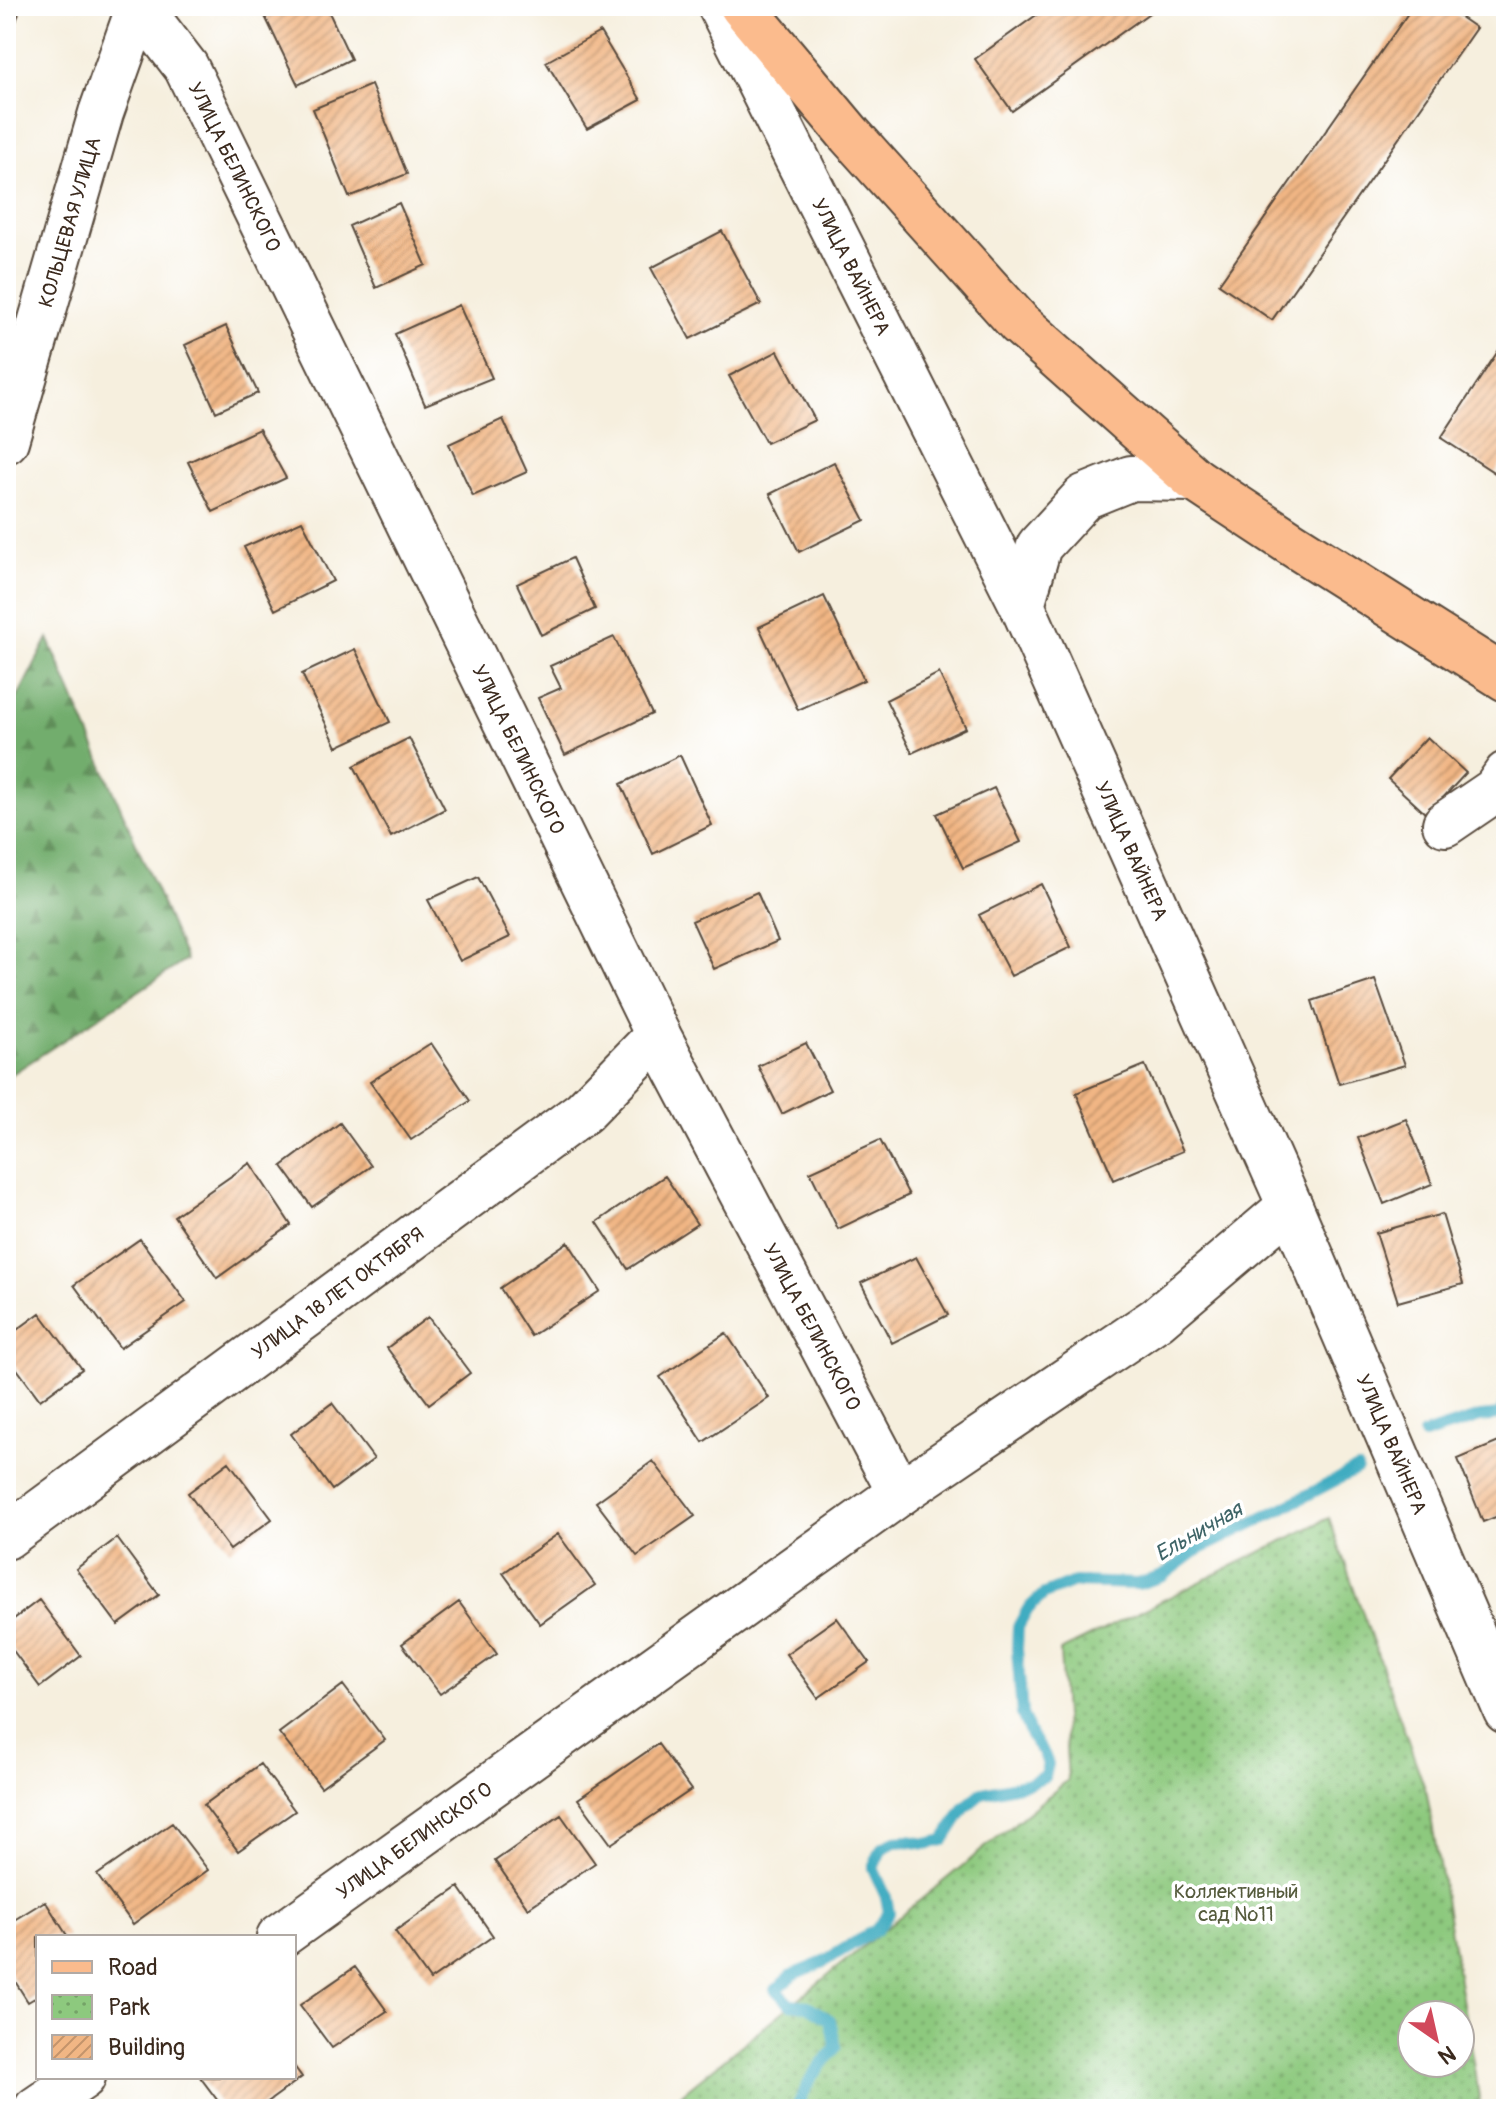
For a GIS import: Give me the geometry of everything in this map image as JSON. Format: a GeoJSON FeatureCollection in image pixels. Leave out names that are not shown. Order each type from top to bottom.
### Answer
{"type":"FeatureCollection","features":[{"type":"Feature","properties":{"kind":"main road"},"geometry":{"type":"LineString","coordinates":[[742,6],[850,135],[1019,323],[1194,479],[1506,679]]}},
{"type":"Feature","properties":{"kind":"street","name":"КОЛЬЦЕВАЯ УЛИЦА"},"geometry":{"type":"LineString","coordinates":[[6,441],[22,329],[139,6]]}},
{"type":"Feature","properties":{"kind":"street","name":"УЛИЦА БЕЛИНСКОГО"},"geometry":{"type":"LineString","coordinates":[[139,6],[186,67],[658,1035],[900,1493]]}},
{"type":"Feature","properties":{"kind":"street","name":"УЛИЦА ВАЙНЕРА"},"geometry":{"type":"LineString","coordinates":[[720,6],[1022,605],[1290,1206],[1506,1711]]}},
{"type":"Feature","properties":{"kind":"street"},"geometry":{"type":"LineString","coordinates":[[1022,605],[1039,546],[1084,497],[1131,478],[1194,479]]}},
{"type":"Feature","properties":{"kind":"street"},"geometry":{"type":"LineString","coordinates":[[1445,824],[1495,790],[1506,774]]}},
{"type":"Feature","properties":{"kind":"street","name":"УЛИЦА 18 ЛЕТ ОКТЯБРЯ"},"geometry":{"type":"LineString","coordinates":[[6,1537],[583,1112],[658,1035]]}},
{"type":"Feature","properties":{"kind":"street","name":"УЛИЦА БЕЛИНСКОГО"},"geometry":{"type":"LineString","coordinates":[[282,1935],[900,1493],[1157,1319],[1290,1206]]}},
{"type":"Feature","properties":{"kind":"street"},"geometry":{"type":"LineString","coordinates":[[36,2109],[80,2079]]}},
{"type":"Feature","properties":{"kind":"green space"},"geometry":{"type":"Polygon","coordinates":[[[48,638],[186,960],[6,1078],[6,720],[48,638]]]}},
{"type":"Feature","properties":{"kind":"green space","name":"Коллективный сад №11"},"geometry":{"type":"Polygon","coordinates":[[[1329,1518],[1427,1794],[1462,1999],[1396,1999],[1396,2079],[1476,2079],[1481,2109],[663,2109],[1068,1780],[1060,1651],[1329,1518]]]}},
{"type":"Feature","properties":{"kind":"building"},"geometry":{"type":"Polygon","coordinates":[[[6,6],[21,6],[7,51],[6,51],[6,6]]]}},
{"type":"Feature","properties":{"kind":"building"},"geometry":{"type":"Polygon","coordinates":[[[260,6],[326,6],[351,59],[298,85],[260,6]]]}},
{"type":"Feature","properties":{"kind":"building"},"geometry":{"type":"Polygon","coordinates":[[[1049,6],[1159,6],[1012,111],[975,59],[1049,6]]]}},
{"type":"Feature","properties":{"kind":"building"},"geometry":{"type":"Polygon","coordinates":[[[1413,6],[1444,6],[1476,28],[1272,320],[1219,284],[1413,6]]]}},
{"type":"Feature","properties":{"kind":"building"},"geometry":{"type":"Polygon","coordinates":[[[600,32],[641,100],[587,129],[546,62],[600,32]]]}},
{"type":"Feature","properties":{"kind":"building"},"geometry":{"type":"Polygon","coordinates":[[[371,85],[407,174],[349,197],[313,109],[371,85]]]}},
{"type":"Feature","properties":{"kind":"building"},"geometry":{"type":"Polygon","coordinates":[[[399,203],[426,265],[376,288],[349,226],[399,203]]]}},
{"type":"Feature","properties":{"kind":"building"},"geometry":{"type":"Polygon","coordinates":[[[722,231],[761,304],[690,339],[651,268],[722,231]]]}},
{"type":"Feature","properties":{"kind":"building"},"geometry":{"type":"Polygon","coordinates":[[[459,305],[492,378],[425,405],[395,334],[459,305]]]}},
{"type":"Feature","properties":{"kind":"building"},"geometry":{"type":"Polygon","coordinates":[[[226,326],[258,393],[216,412],[185,345],[226,326]]]}},
{"type":"Feature","properties":{"kind":"building"},"geometry":{"type":"Polygon","coordinates":[[[1506,339],[1506,456],[1495,473],[1441,438],[1506,339]]]}},
{"type":"Feature","properties":{"kind":"building"},"geometry":{"type":"Polygon","coordinates":[[[778,351],[815,420],[766,443],[729,376],[778,351]]]}},
{"type":"Feature","properties":{"kind":"building"},"geometry":{"type":"Polygon","coordinates":[[[503,419],[527,472],[473,496],[449,444],[503,419]]]}},
{"type":"Feature","properties":{"kind":"building"},"geometry":{"type":"Polygon","coordinates":[[[259,429],[286,478],[213,512],[188,462],[259,429]]]}},
{"type":"Feature","properties":{"kind":"building"},"geometry":{"type":"Polygon","coordinates":[[[834,462],[865,520],[799,552],[770,494],[834,462]]]}},
{"type":"Feature","properties":{"kind":"building"},"geometry":{"type":"Polygon","coordinates":[[[302,521],[333,581],[275,610],[244,547],[302,521]]]}},
{"type":"Feature","properties":{"kind":"building"},"geometry":{"type":"Polygon","coordinates":[[[572,558],[595,609],[541,635],[517,584],[572,558]]]}},
{"type":"Feature","properties":{"kind":"building"},"geometry":{"type":"Polygon","coordinates":[[[824,596],[864,680],[798,710],[759,627],[824,596]]]}},
{"type":"Feature","properties":{"kind":"building"},"geometry":{"type":"Polygon","coordinates":[[[614,637],[652,714],[565,755],[538,698],[561,688],[550,666],[614,637]]]}},
{"type":"Feature","properties":{"kind":"building"},"geometry":{"type":"Polygon","coordinates":[[[355,649],[390,722],[337,747],[302,674],[355,649]]]}},
{"type":"Feature","properties":{"kind":"building"},"geometry":{"type":"Polygon","coordinates":[[[939,673],[966,728],[912,753],[886,700],[939,673]]]}},
{"type":"Feature","properties":{"kind":"building"},"geometry":{"type":"Polygon","coordinates":[[[1427,737],[1466,773],[1427,815],[1388,779],[1427,737]]]}},
{"type":"Feature","properties":{"kind":"building"},"geometry":{"type":"Polygon","coordinates":[[[409,738],[445,809],[391,837],[354,766],[409,738]]]}},
{"type":"Feature","properties":{"kind":"building"},"geometry":{"type":"Polygon","coordinates":[[[680,755],[712,825],[653,854],[621,784],[680,755]]]}},
{"type":"Feature","properties":{"kind":"building"},"geometry":{"type":"Polygon","coordinates":[[[994,788],[1021,842],[963,868],[937,814],[994,788]]]}},
{"type":"Feature","properties":{"kind":"building"},"geometry":{"type":"Polygon","coordinates":[[[478,877],[510,937],[460,961],[428,900],[478,877]]]}},
{"type":"Feature","properties":{"kind":"building"},"geometry":{"type":"Polygon","coordinates":[[[1041,884],[1071,947],[1011,976],[979,915],[1041,884]]]}},
{"type":"Feature","properties":{"kind":"building"},"geometry":{"type":"Polygon","coordinates":[[[757,892],[778,941],[714,969],[692,921],[757,892]]]}},
{"type":"Feature","properties":{"kind":"building"},"geometry":{"type":"Polygon","coordinates":[[[1375,980],[1405,1065],[1339,1084],[1312,1001],[1375,980]]]}},
{"type":"Feature","properties":{"kind":"building"},"geometry":{"type":"Polygon","coordinates":[[[431,1043],[470,1101],[411,1140],[370,1082],[431,1043]]]}},
{"type":"Feature","properties":{"kind":"building"},"geometry":{"type":"Polygon","coordinates":[[[806,1043],[830,1090],[782,1114],[758,1066],[806,1043]]]}},
{"type":"Feature","properties":{"kind":"building"},"geometry":{"type":"Polygon","coordinates":[[[1145,1065],[1183,1151],[1114,1180],[1076,1093],[1145,1065]]]}},
{"type":"Feature","properties":{"kind":"building"},"geometry":{"type":"Polygon","coordinates":[[[1406,1119],[1432,1184],[1384,1204],[1358,1138],[1406,1119]]]}},
{"type":"Feature","properties":{"kind":"building"},"geometry":{"type":"Polygon","coordinates":[[[340,1123],[371,1166],[312,1207],[282,1166],[340,1123]]]}},
{"type":"Feature","properties":{"kind":"building"},"geometry":{"type":"Polygon","coordinates":[[[880,1140],[909,1195],[838,1229],[810,1172],[880,1140]]]}},
{"type":"Feature","properties":{"kind":"building"},"geometry":{"type":"Polygon","coordinates":[[[250,1163],[291,1225],[217,1278],[174,1216],[250,1163]]]}},
{"type":"Feature","properties":{"kind":"building"},"geometry":{"type":"Polygon","coordinates":[[[665,1176],[697,1224],[628,1269],[597,1222],[665,1176]]]}},
{"type":"Feature","properties":{"kind":"building"},"geometry":{"type":"Polygon","coordinates":[[[1442,1214],[1463,1284],[1398,1302],[1376,1233],[1442,1214]]]}},
{"type":"Feature","properties":{"kind":"building"},"geometry":{"type":"Polygon","coordinates":[[[140,1239],[186,1302],[120,1348],[74,1285],[140,1239]]]}},
{"type":"Feature","properties":{"kind":"building"},"geometry":{"type":"Polygon","coordinates":[[[568,1242],[600,1291],[531,1336],[500,1288],[568,1242]]]}},
{"type":"Feature","properties":{"kind":"building"},"geometry":{"type":"Polygon","coordinates":[[[916,1257],[948,1315],[892,1343],[861,1283],[916,1257]]]}},
{"type":"Feature","properties":{"kind":"building"},"geometry":{"type":"Polygon","coordinates":[[[40,1313],[82,1369],[40,1400],[6,1354],[6,1338],[40,1313]]]}},
{"type":"Feature","properties":{"kind":"building"},"geometry":{"type":"Polygon","coordinates":[[[428,1317],[470,1373],[429,1404],[387,1348],[428,1317]]]}},
{"type":"Feature","properties":{"kind":"building"},"geometry":{"type":"Polygon","coordinates":[[[726,1333],[769,1398],[703,1442],[660,1377],[726,1333]]]}},
{"type":"Feature","properties":{"kind":"building"},"geometry":{"type":"Polygon","coordinates":[[[332,1403],[374,1459],[332,1490],[291,1434],[332,1403]]]}},
{"type":"Feature","properties":{"kind":"building"},"geometry":{"type":"Polygon","coordinates":[[[1506,1439],[1506,1513],[1483,1522],[1458,1459],[1506,1439]]]}},
{"type":"Feature","properties":{"kind":"building"},"geometry":{"type":"Polygon","coordinates":[[[653,1461],[695,1516],[637,1556],[596,1502],[653,1461]]]}},
{"type":"Feature","properties":{"kind":"building"},"geometry":{"type":"Polygon","coordinates":[[[229,1462],[272,1519],[230,1550],[188,1493],[229,1462]]]}},
{"type":"Feature","properties":{"kind":"building"},"geometry":{"type":"Polygon","coordinates":[[[558,1534],[595,1585],[540,1624],[503,1573],[558,1534]]]}},
{"type":"Feature","properties":{"kind":"building"},"geometry":{"type":"Polygon","coordinates":[[[117,1538],[159,1595],[118,1625],[76,1569],[117,1538]]]}},
{"type":"Feature","properties":{"kind":"building"},"geometry":{"type":"Polygon","coordinates":[[[39,1600],[81,1656],[40,1687],[6,1641],[6,1625],[39,1600]]]}},
{"type":"Feature","properties":{"kind":"building"},"geometry":{"type":"Polygon","coordinates":[[[459,1602],[497,1654],[440,1694],[402,1644],[459,1602]]]}},
{"type":"Feature","properties":{"kind":"building"},"geometry":{"type":"Polygon","coordinates":[[[837,1618],[869,1662],[818,1698],[786,1654],[837,1618]]]}},
{"type":"Feature","properties":{"kind":"building"},"geometry":{"type":"Polygon","coordinates":[[[343,1685],[385,1740],[321,1787],[279,1733],[343,1685]]]}},
{"type":"Feature","properties":{"kind":"building"},"geometry":{"type":"Polygon","coordinates":[[[658,1744],[691,1790],[611,1844],[578,1799],[658,1744]]]}},
{"type":"Feature","properties":{"kind":"building"},"geometry":{"type":"Polygon","coordinates":[[[260,1764],[295,1811],[238,1851],[204,1805],[260,1764]]]}},
{"type":"Feature","properties":{"kind":"building"},"geometry":{"type":"Polygon","coordinates":[[[561,1815],[595,1863],[528,1908],[495,1861],[561,1815]]]}},
{"type":"Feature","properties":{"kind":"building"},"geometry":{"type":"Polygon","coordinates":[[[172,1823],[208,1870],[133,1924],[97,1875],[172,1823]]]}},
{"type":"Feature","properties":{"kind":"building"},"geometry":{"type":"Polygon","coordinates":[[[459,1887],[493,1936],[430,1980],[395,1931],[459,1887]]]}},
{"type":"Feature","properties":{"kind":"building"},"geometry":{"type":"Polygon","coordinates":[[[45,1901],[67,1935],[36,1935],[36,1997],[28,2002],[6,1967],[6,1925],[45,1901]]]}},
{"type":"Feature","properties":{"kind":"building"},"geometry":{"type":"Polygon","coordinates":[[[355,1967],[387,2011],[332,2048],[300,2005],[355,1967]]]}},
{"type":"Feature","properties":{"kind":"building"},"geometry":{"type":"Polygon","coordinates":[[[296,2069],[302,2077],[258,2109],[224,2109],[202,2079],[296,2079],[296,2069]]]}},
{"type":"Feature","properties":{"kind":"waterway","name":"Ельничная"},"geometry":{"type":"LineString","coordinates":[[1424,1435],[1480,1417],[1500,1415],[1506,1402]]}},
{"type":"Feature","properties":{"kind":"waterway","name":"Ельничная"},"geometry":{"type":"LineString","coordinates":[[796,2109],[812,2076],[836,2047],[830,2020],[808,2006],[790,2004],[776,1990],[792,1975],[821,1963],[876,1930],[889,1913],[886,1897],[873,1868],[882,1848],[895,1842],[926,1844],[944,1840],[965,1807],[982,1793],[1029,1783],[1045,1776],[1048,1764],[1022,1714],[1018,1627],[1028,1609],[1044,1594],[1074,1582],[1138,1584],[1163,1576],[1196,1551],[1357,1469]]}}]}
